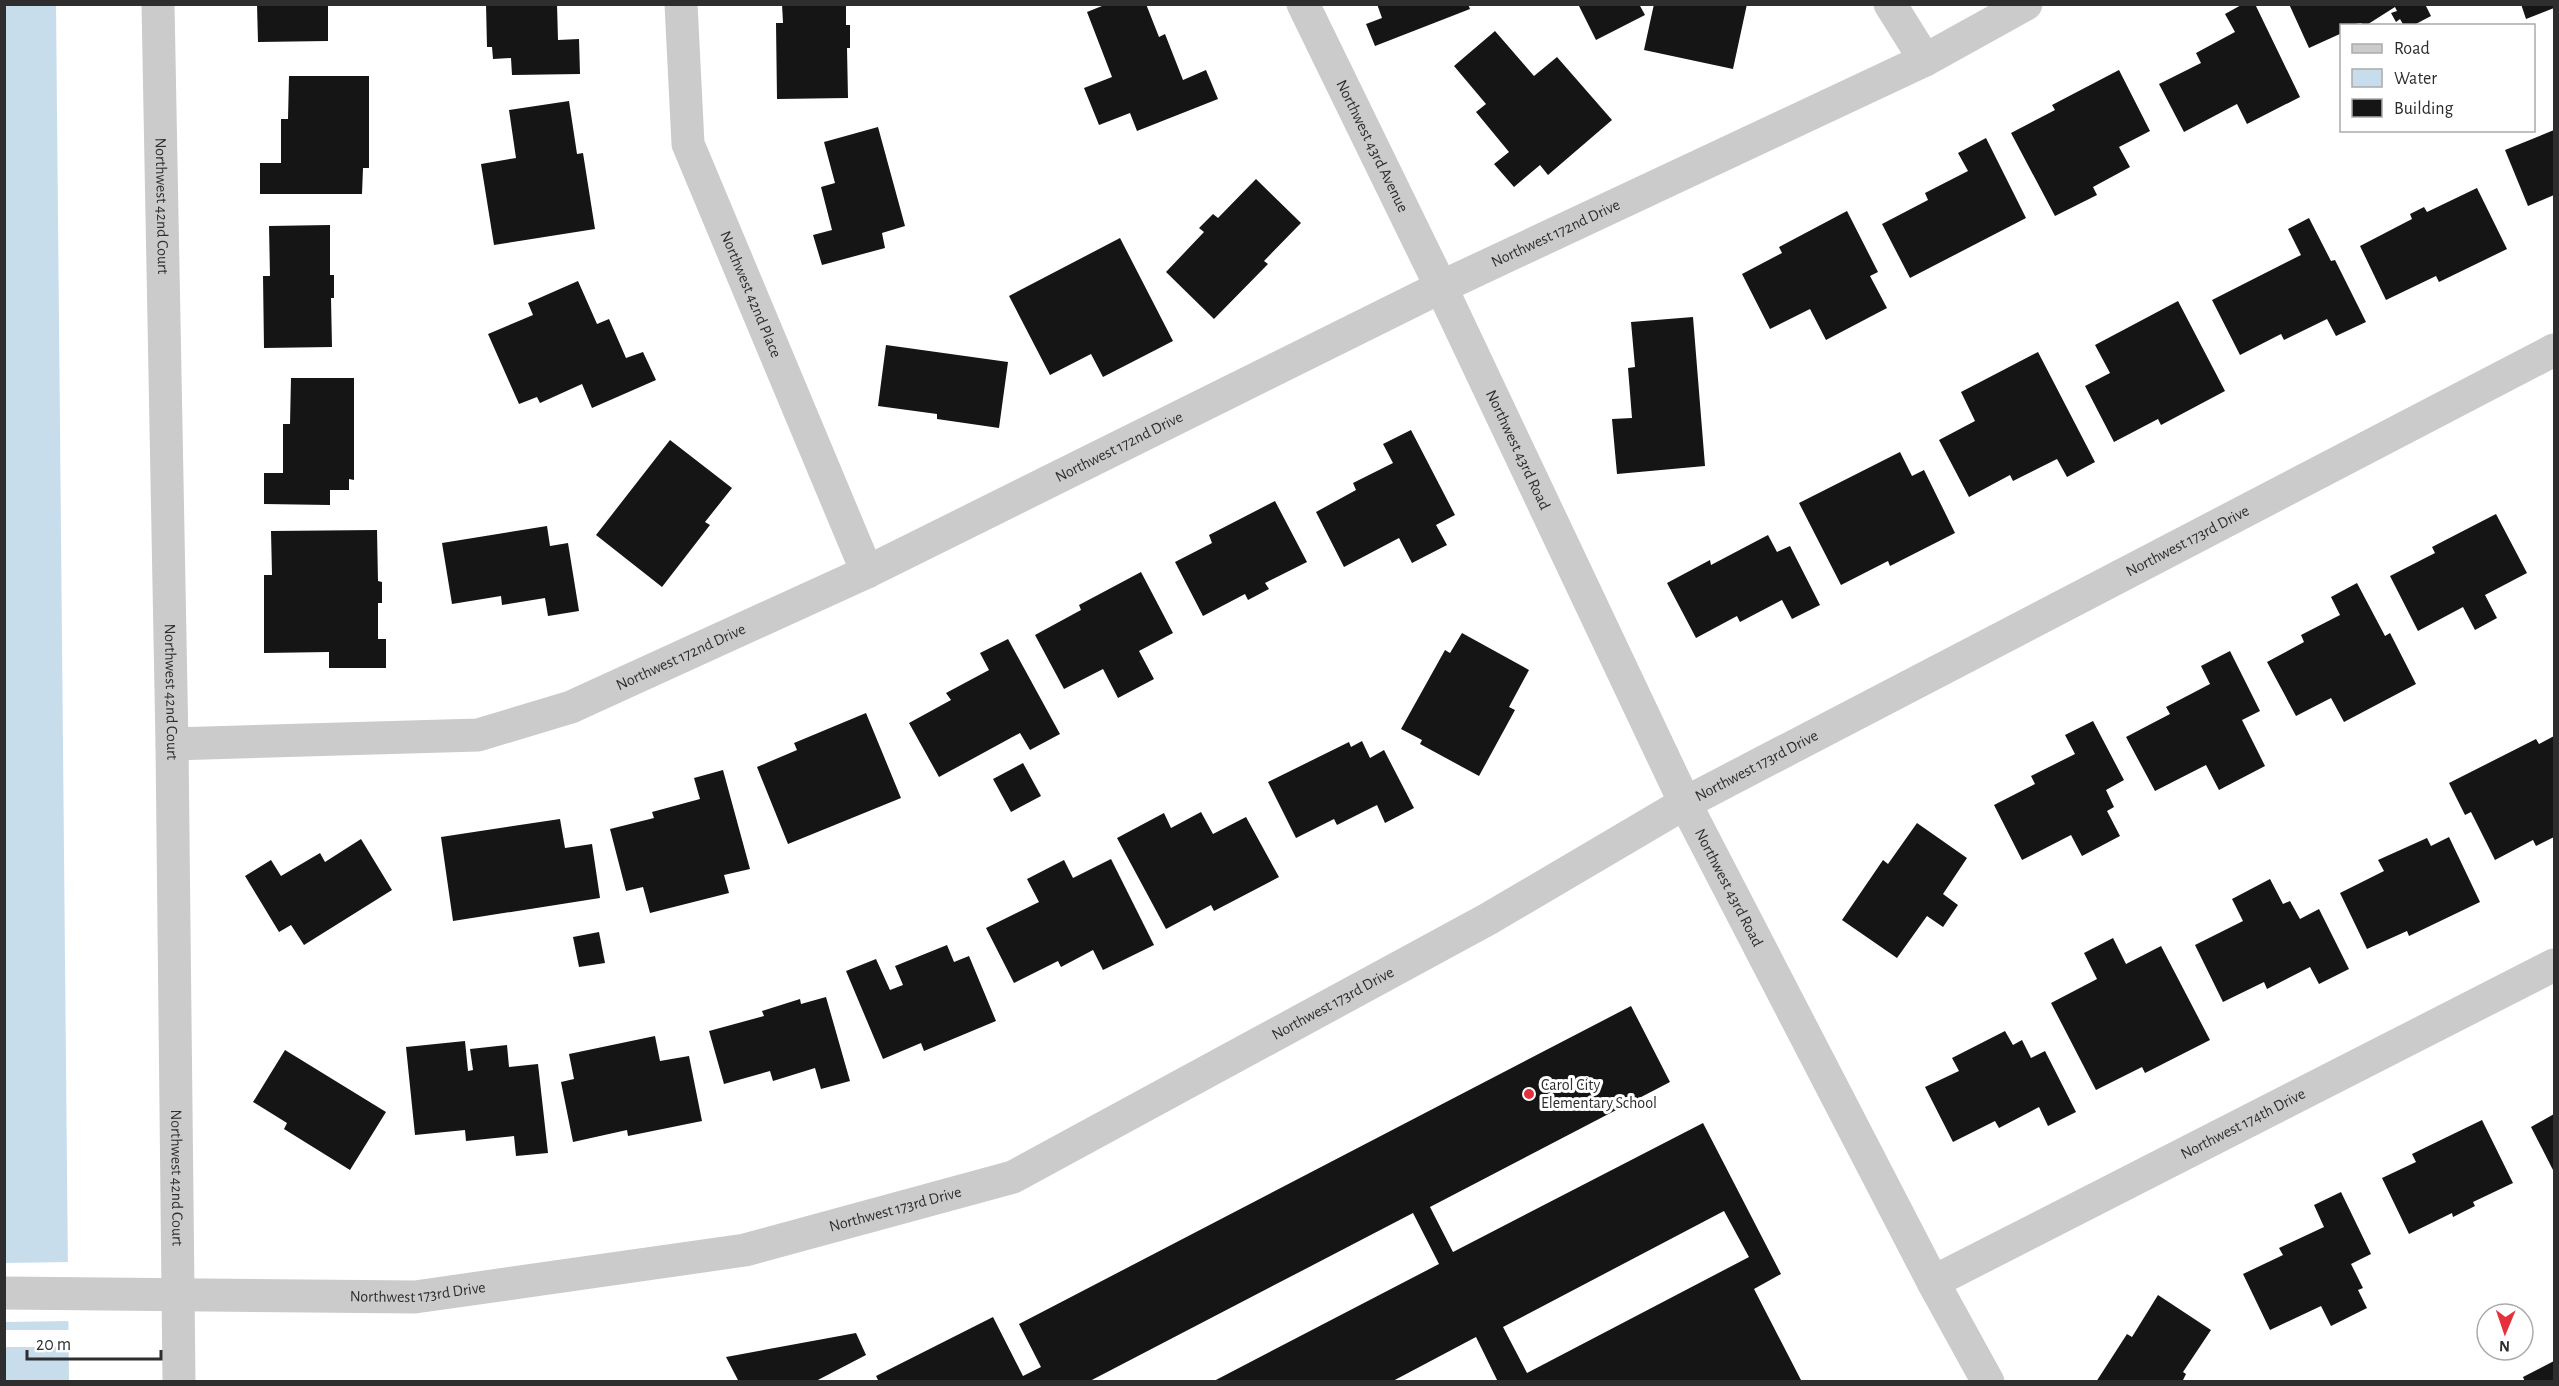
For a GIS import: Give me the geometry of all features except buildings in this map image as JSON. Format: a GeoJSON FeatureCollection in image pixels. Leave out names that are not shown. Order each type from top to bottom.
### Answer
{"type":"FeatureCollection","features":[{"type":"Feature","properties":{"kind":"street","name":"Northwest 42nd Court"},"geometry":{"type":"LineString","coordinates":[[158,4],[172,744],[179,1295],[178,1382]]}},
{"type":"Feature","properties":{"kind":"street","name":"Northwest 42nd Place"},"geometry":{"type":"LineString","coordinates":[[681,4],[688,144],[867,572]]}},
{"type":"Feature","properties":{"kind":"street","name":"Northwest 43rd Avenue"},"geometry":{"type":"LineString","coordinates":[[1303,4],[1441,287]]}},
{"type":"Feature","properties":{"kind":"street"},"geometry":{"type":"LineString","coordinates":[[1890,4],[1925,60]]}},
{"type":"Feature","properties":{"kind":"street","name":"Northwest 172nd Drive"},"geometry":{"type":"LineString","coordinates":[[172,744],[478,735],[571,707],[867,572],[1441,287],[1925,60],[2026,4]]}},
{"type":"Feature","properties":{"kind":"street","name":"Northwest 43rd Road"},"geometry":{"type":"LineString","coordinates":[[1441,287],[1685,804],[1933,1282],[1988,1382]]}},
{"type":"Feature","properties":{"kind":"street","name":"Northwest 173rd Drive"},"geometry":{"type":"LineString","coordinates":[[4,1293],[415,1297],[745,1250],[1013,1177],[1478,925],[1685,804],[2554,351]]}},
{"type":"Feature","properties":{"kind":"street","name":"Northwest 174th Drive"},"geometry":{"type":"LineString","coordinates":[[1933,1282],[2554,965]]}},
{"type":"Feature","properties":{"kind":"water"},"geometry":{"type":"Polygon","coordinates":[[[56,4],[69,1381],[5,1382],[4,5],[56,4]]]}},
{"type":"Feature","properties":{"kind":"pier"},"geometry":{"type":"Polygon","coordinates":[[[71,1262],[71,1321],[4,1322],[5,1263],[71,1262]]]}},
{"type":"Feature","properties":{"kind":"pier"},"geometry":{"type":"Polygon","coordinates":[[[5,1330],[71,1330],[71,1347],[5,1347],[5,1330]]]}},
{"type":"Feature","properties":{"kind":"place","name":"Carol City Elementary School"},"geometry":{"type":"Point","coordinates":[1529,1094]}}]}
